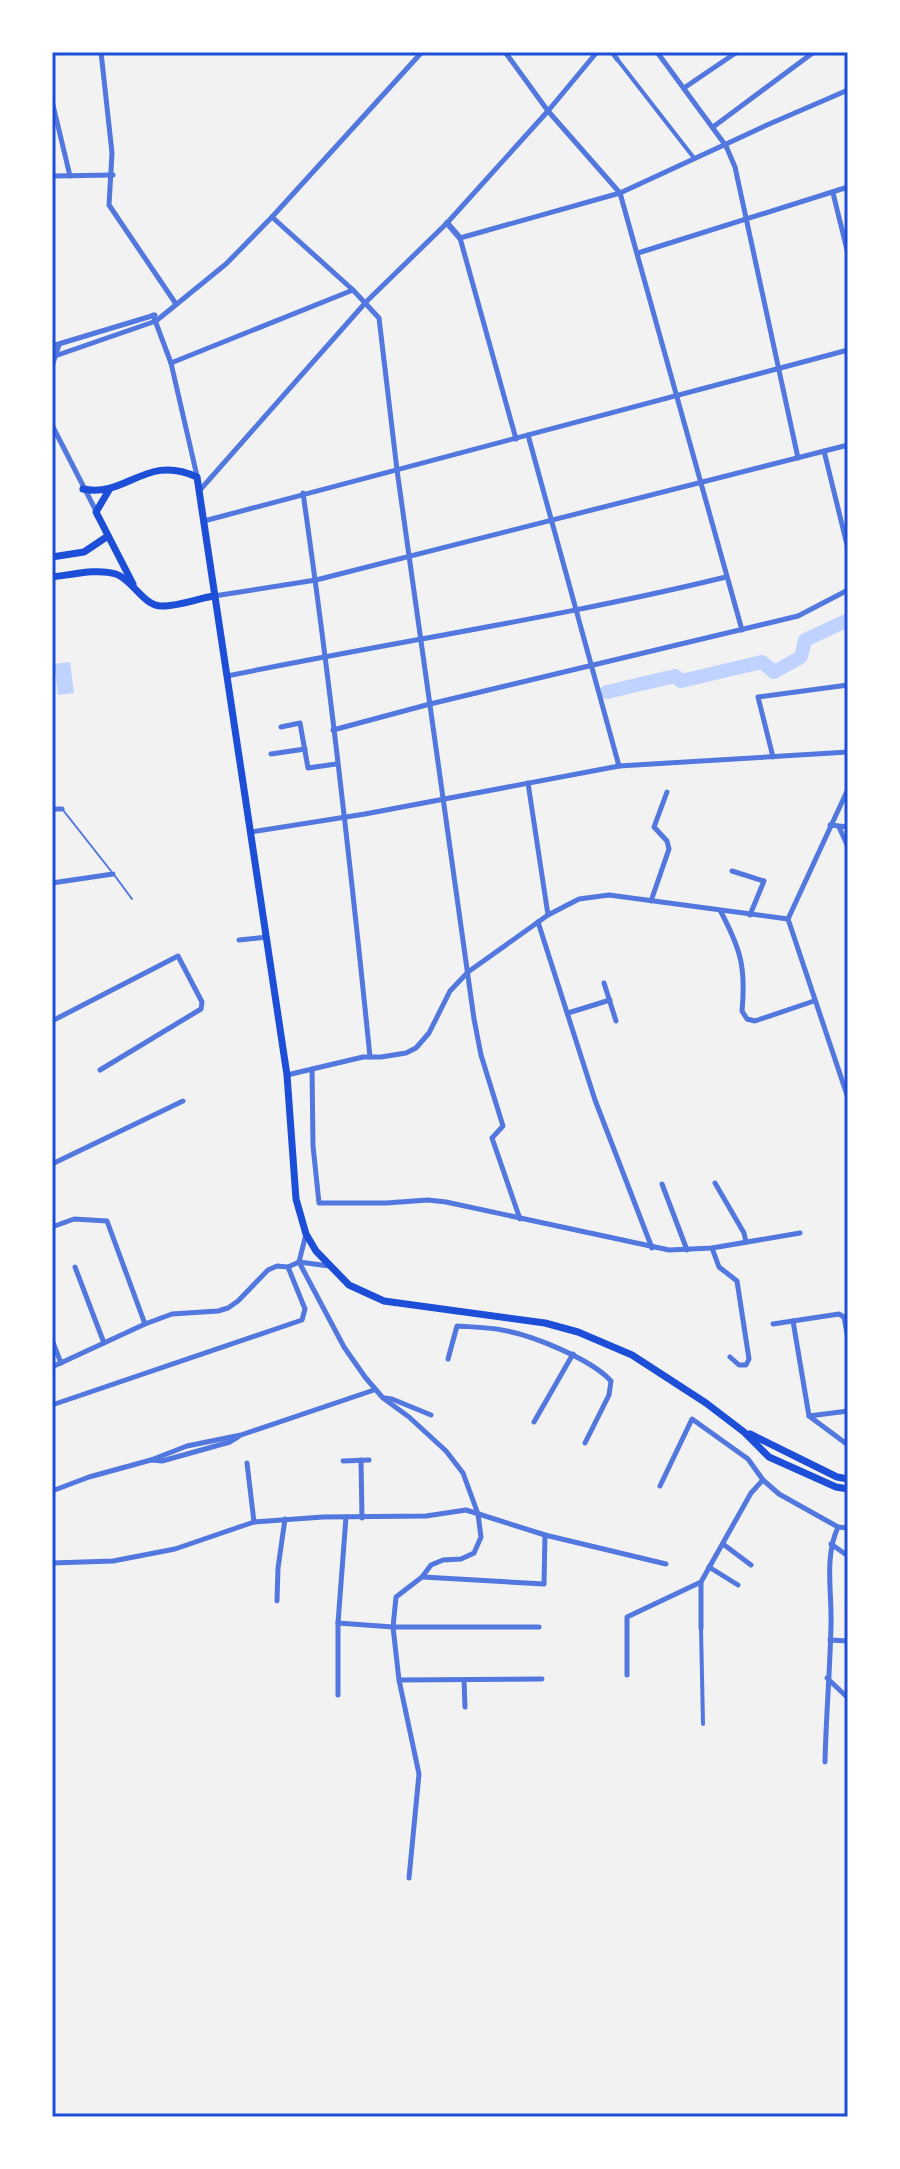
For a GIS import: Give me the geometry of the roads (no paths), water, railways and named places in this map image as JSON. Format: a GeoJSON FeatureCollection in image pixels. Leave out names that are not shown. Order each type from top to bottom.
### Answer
{"type":"FeatureCollection","features":[{"type":"Feature","properties":{"kind":"main road"},"geometry":{"type":"LineString","coordinates":[[83,489],[109,490],[148,472],[169,469],[183,470],[197,477],[287,1075],[296,1199],[306,1234],[329,1266],[349,1285],[384,1301],[545,1323],[578,1332],[632,1355],[706,1403],[744,1432],[769,1457],[836,1487],[848,1489]]}},
{"type":"Feature","properties":{"kind":"main road"},"geometry":{"type":"LineString","coordinates":[[109,490],[96,512],[133,584],[143,597],[162,606],[213,596]]}},
{"type":"Feature","properties":{"kind":"main road"},"geometry":{"type":"LineString","coordinates":[[52,557],[84,552],[108,536]]}},
{"type":"Feature","properties":{"kind":"main road"},"geometry":{"type":"LineString","coordinates":[[52,577],[104,572],[117,574],[133,584]]}},
{"type":"Feature","properties":{"kind":"main road"},"geometry":{"type":"LineString","coordinates":[[192,600],[204,591],[211,580]]}},
{"type":"Feature","properties":{"kind":"main road"},"geometry":{"type":"LineString","coordinates":[[192,600],[207,605],[216,615]]}},
{"type":"Feature","properties":{"kind":"main road"},"geometry":{"type":"LineString","coordinates":[[744,1432],[837,1477],[848,1479]]}},
{"type":"Feature","properties":{"kind":"street"},"geometry":{"type":"LineString","coordinates":[[101,52],[113,175],[109,205],[176,304]]}},
{"type":"Feature","properties":{"kind":"street"},"geometry":{"type":"LineString","coordinates":[[54,356],[157,317],[226,264],[422,52]]}},
{"type":"Feature","properties":{"kind":"street"},"geometry":{"type":"LineString","coordinates":[[505,52],[548,111],[620,193],[742,630]]}},
{"type":"Feature","properties":{"kind":"street"},"geometry":{"type":"LineString","coordinates":[[199,491],[366,302],[447,223],[597,52]]}},
{"type":"Feature","properties":{"kind":"street"},"geometry":{"type":"LineString","coordinates":[[612,52],[695,160]]}},
{"type":"Feature","properties":{"kind":"street"},"geometry":{"type":"LineString","coordinates":[[657,52],[726,146],[735,167],[798,458]]}},
{"type":"Feature","properties":{"kind":"street"},"geometry":{"type":"LineString","coordinates":[[684,88],[737,52]]}},
{"type":"Feature","properties":{"kind":"street"},"geometry":{"type":"LineString","coordinates":[[798,52],[803,60]]}},
{"type":"Feature","properties":{"kind":"street"},"geometry":{"type":"LineString","coordinates":[[713,127],[814,52]]}},
{"type":"Feature","properties":{"kind":"street"},"geometry":{"type":"LineString","coordinates":[[460,238],[620,193],[848,90]]}},
{"type":"Feature","properties":{"kind":"street"},"geometry":{"type":"LineString","coordinates":[[52,101],[70,176]]}},
{"type":"Feature","properties":{"kind":"street"},"geometry":{"type":"LineString","coordinates":[[52,137],[62,137]]}},
{"type":"Feature","properties":{"kind":"street"},"geometry":{"type":"LineString","coordinates":[[52,176],[113,175]]}},
{"type":"Feature","properties":{"kind":"street"},"geometry":{"type":"LineString","coordinates":[[638,253],[848,187]]}},
{"type":"Feature","properties":{"kind":"street"},"geometry":{"type":"LineString","coordinates":[[833,192],[848,254]]}},
{"type":"Feature","properties":{"kind":"street"},"geometry":{"type":"LineString","coordinates":[[272,217],[366,302],[379,318],[397,470],[412,557],[442,799],[474,1019],[481,1055],[503,1126],[492,1138],[520,1219]]}},
{"type":"Feature","properties":{"kind":"street"},"geometry":{"type":"LineString","coordinates":[[447,223],[460,238],[516,439]]}},
{"type":"Feature","properties":{"kind":"street"},"geometry":{"type":"LineString","coordinates":[[171,363],[353,290]]}},
{"type":"Feature","properties":{"kind":"street"},"geometry":{"type":"LineString","coordinates":[[157,317],[171,363],[197,477]]}},
{"type":"Feature","properties":{"kind":"street"},"geometry":{"type":"LineString","coordinates":[[52,366],[56,346],[157,317]]}},
{"type":"Feature","properties":{"kind":"street"},"geometry":{"type":"LineString","coordinates":[[204,521],[848,350]]}},
{"type":"Feature","properties":{"kind":"street"},"geometry":{"type":"LineString","coordinates":[[52,425],[96,512]]}},
{"type":"Feature","properties":{"kind":"street"},"geometry":{"type":"LineString","coordinates":[[528,435],[619,766]]}},
{"type":"Feature","properties":{"kind":"street"},"geometry":{"type":"LineString","coordinates":[[213,596],[316,580],[848,445]]}},
{"type":"Feature","properties":{"kind":"street"},"geometry":{"type":"LineString","coordinates":[[824,451],[848,549]]}},
{"type":"Feature","properties":{"kind":"street"},"geometry":{"type":"LineString","coordinates":[[303,493],[345,817],[370,1057]]}},
{"type":"Feature","properties":{"kind":"street"},"geometry":{"type":"LineString","coordinates":[[227,676],[576,608],[628,601],[726,577]]}},
{"type":"Feature","properties":{"kind":"street"},"geometry":{"type":"LineString","coordinates":[[333,730],[798,616],[848,590]]}},
{"type":"Feature","properties":{"kind":"street"},"geometry":{"type":"LineString","coordinates":[[773,757],[758,697],[848,685]]}},
{"type":"Feature","properties":{"kind":"street"},"geometry":{"type":"LineString","coordinates":[[281,727],[300,723],[308,768],[336,764]]}},
{"type":"Feature","properties":{"kind":"street"},"geometry":{"type":"LineString","coordinates":[[271,754],[305,749]]}},
{"type":"Feature","properties":{"kind":"street"},"geometry":{"type":"LineString","coordinates":[[251,832],[619,766],[848,752]]}},
{"type":"Feature","properties":{"kind":"street"},"geometry":{"type":"LineString","coordinates":[[528,783],[548,915]]}},
{"type":"Feature","properties":{"kind":"street"},"geometry":{"type":"LineString","coordinates":[[848,789],[788,919],[848,1098]]}},
{"type":"Feature","properties":{"kind":"street"},"geometry":{"type":"LineString","coordinates":[[651,901],[669,849],[667,841],[654,827],[667,792]]}},
{"type":"Feature","properties":{"kind":"street"},"geometry":{"type":"LineString","coordinates":[[52,809],[62,809]]}},
{"type":"Feature","properties":{"kind":"street"},"geometry":{"type":"LineString","coordinates":[[830,825],[848,827]]}},
{"type":"Feature","properties":{"kind":"street"},"geometry":{"type":"LineString","coordinates":[[839,827],[848,847]]}},
{"type":"Feature","properties":{"kind":"street"},"geometry":{"type":"LineString","coordinates":[[732,871],[764,881],[750,915]]}},
{"type":"Feature","properties":{"kind":"street"},"geometry":{"type":"LineString","coordinates":[[52,883],[113,874]]}},
{"type":"Feature","properties":{"kind":"street"},"geometry":{"type":"LineString","coordinates":[[287,1075],[370,1057],[406,1053],[416,1048],[429,1033],[450,991],[468,972],[548,915],[579,899],[594,895],[788,919]]}},
{"type":"Feature","properties":{"kind":"street"},"geometry":{"type":"LineString","coordinates":[[721,912],[737,941],[744,988],[742,1011],[747,1019],[755,1021],[814,1001]]}},
{"type":"Feature","properties":{"kind":"street"},"geometry":{"type":"LineString","coordinates":[[538,922],[595,1100],[652,1248]]}},
{"type":"Feature","properties":{"kind":"street"},"geometry":{"type":"LineString","coordinates":[[239,940],[268,937]]}},
{"type":"Feature","properties":{"kind":"street"},"geometry":{"type":"LineString","coordinates":[[52,1021],[178,956],[202,1002],[201,1009],[100,1070]]}},
{"type":"Feature","properties":{"kind":"street"},"geometry":{"type":"LineString","coordinates":[[604,983],[616,1021]]}},
{"type":"Feature","properties":{"kind":"street"},"geometry":{"type":"LineString","coordinates":[[568,1013],[610,1000]]}},
{"type":"Feature","properties":{"kind":"street"},"geometry":{"type":"LineString","coordinates":[[312,1069],[313,1146],[319,1203],[428,1200],[652,1248],[712,1248],[800,1233]]}},
{"type":"Feature","properties":{"kind":"street"},"geometry":{"type":"LineString","coordinates":[[52,1164],[183,1101]]}},
{"type":"Feature","properties":{"kind":"street"},"geometry":{"type":"LineString","coordinates":[[715,1183],[744,1233],[746,1242]]}},
{"type":"Feature","properties":{"kind":"street"},"geometry":{"type":"LineString","coordinates":[[662,1184],[687,1250]]}},
{"type":"Feature","properties":{"kind":"street"},"geometry":{"type":"LineString","coordinates":[[52,1227],[74,1219],[107,1221],[145,1324]]}},
{"type":"Feature","properties":{"kind":"street"},"geometry":{"type":"LineString","coordinates":[[306,1234],[299,1262],[344,1347],[374,1390],[446,1451],[463,1473],[478,1514],[481,1537],[474,1553],[431,1565],[422,1577],[396,1597],[393,1627],[399,1680],[419,1774],[409,1878]]}},
{"type":"Feature","properties":{"kind":"street"},"geometry":{"type":"LineString","coordinates":[[712,1248],[719,1267],[737,1281],[744,1320],[749,1359],[746,1365],[739,1365],[730,1357]]}},
{"type":"Feature","properties":{"kind":"street"},"geometry":{"type":"LineString","coordinates":[[52,1367],[172,1314],[228,1308],[268,1270],[277,1266],[288,1267],[299,1262],[329,1266]]}},
{"type":"Feature","properties":{"kind":"street"},"geometry":{"type":"LineString","coordinates":[[75,1267],[104,1343]]}},
{"type":"Feature","properties":{"kind":"street"},"geometry":{"type":"LineString","coordinates":[[52,1405],[302,1320],[305,1309],[288,1267]]}},
{"type":"Feature","properties":{"kind":"street"},"geometry":{"type":"LineString","coordinates":[[773,1324],[839,1314],[844,1317],[848,1339]]}},
{"type":"Feature","properties":{"kind":"street"},"geometry":{"type":"LineString","coordinates":[[499,1329],[501,1316]]}},
{"type":"Feature","properties":{"kind":"street"},"geometry":{"type":"LineString","coordinates":[[793,1321],[809,1416],[848,1445]]}},
{"type":"Feature","properties":{"kind":"street"},"geometry":{"type":"LineString","coordinates":[[448,1359],[457,1326],[499,1329],[573,1354],[601,1370],[611,1381],[609,1395],[585,1443]]}},
{"type":"Feature","properties":{"kind":"street"},"geometry":{"type":"LineString","coordinates":[[52,1340],[61,1363]]}},
{"type":"Feature","properties":{"kind":"street"},"geometry":{"type":"LineString","coordinates":[[534,1422],[573,1354]]}},
{"type":"Feature","properties":{"kind":"street"},"geometry":{"type":"LineString","coordinates":[[52,1491],[187,1446],[241,1435],[374,1390]]}},
{"type":"Feature","properties":{"kind":"street"},"geometry":{"type":"LineString","coordinates":[[383,1398],[431,1415]]}},
{"type":"Feature","properties":{"kind":"street"},"geometry":{"type":"LineString","coordinates":[[809,1416],[848,1411]]}},
{"type":"Feature","properties":{"kind":"street"},"geometry":{"type":"LineString","coordinates":[[660,1486],[692,1419],[748,1459],[763,1480],[779,1494],[838,1527],[848,1528]]}},
{"type":"Feature","properties":{"kind":"street"},"geometry":{"type":"LineString","coordinates":[[361,1460],[362,1518]]}},
{"type":"Feature","properties":{"kind":"street"},"geometry":{"type":"LineString","coordinates":[[343,1461],[369,1460]]}},
{"type":"Feature","properties":{"kind":"street"},"geometry":{"type":"LineString","coordinates":[[247,1463],[254,1522]]}},
{"type":"Feature","properties":{"kind":"street"},"geometry":{"type":"LineString","coordinates":[[703,1724],[701,1582],[751,1493],[763,1480]]}},
{"type":"Feature","properties":{"kind":"street"},"geometry":{"type":"LineString","coordinates":[[52,1563],[113,1561],[175,1549],[254,1522],[426,1516],[466,1510],[545,1535],[666,1564]]}},
{"type":"Feature","properties":{"kind":"street"},"geometry":{"type":"LineString","coordinates":[[338,1695],[338,1623],[346,1517]]}},
{"type":"Feature","properties":{"kind":"street"},"geometry":{"type":"LineString","coordinates":[[277,1601],[285,1519]]}},
{"type":"Feature","properties":{"kind":"street"},"geometry":{"type":"LineString","coordinates":[[825,1762],[830,1544],[838,1527]]}},
{"type":"Feature","properties":{"kind":"street"},"geometry":{"type":"LineString","coordinates":[[422,1577],[544,1584],[545,1535]]}},
{"type":"Feature","properties":{"kind":"street"},"geometry":{"type":"LineString","coordinates":[[723,1543],[751,1565]]}},
{"type":"Feature","properties":{"kind":"street"},"geometry":{"type":"LineString","coordinates":[[830,1544],[848,1556]]}},
{"type":"Feature","properties":{"kind":"street"},"geometry":{"type":"LineString","coordinates":[[709,1567],[738,1585]]}},
{"type":"Feature","properties":{"kind":"street"},"geometry":{"type":"LineString","coordinates":[[627,1675],[627,1617],[701,1582]]}},
{"type":"Feature","properties":{"kind":"street"},"geometry":{"type":"LineString","coordinates":[[338,1623],[393,1627],[539,1627]]}},
{"type":"Feature","properties":{"kind":"street"},"geometry":{"type":"LineString","coordinates":[[830,1640],[848,1641]]}},
{"type":"Feature","properties":{"kind":"street"},"geometry":{"type":"LineString","coordinates":[[827,1678],[848,1698]]}},
{"type":"Feature","properties":{"kind":"street"},"geometry":{"type":"LineString","coordinates":[[464,1679],[465,1707]]}},
{"type":"Feature","properties":{"kind":"street"},"geometry":{"type":"LineString","coordinates":[[399,1680],[542,1679]]}},
{"type":"Feature","properties":{"kind":"lane"},"geometry":{"type":"LineString","coordinates":[[62,809],[132,899]]}},
{"type":"Feature","properties":{"kind":"water"},"geometry":{"type":"Polygon","coordinates":[[[70,662],[74,693],[58,695],[54,664],[70,662]]]}},
{"type":"Feature","properties":{"kind":"waterway"},"geometry":{"type":"LineString","coordinates":[[607,692],[675,676],[681,681],[762,662],[774,672],[801,657],[805,640],[848,620]]}}]}
